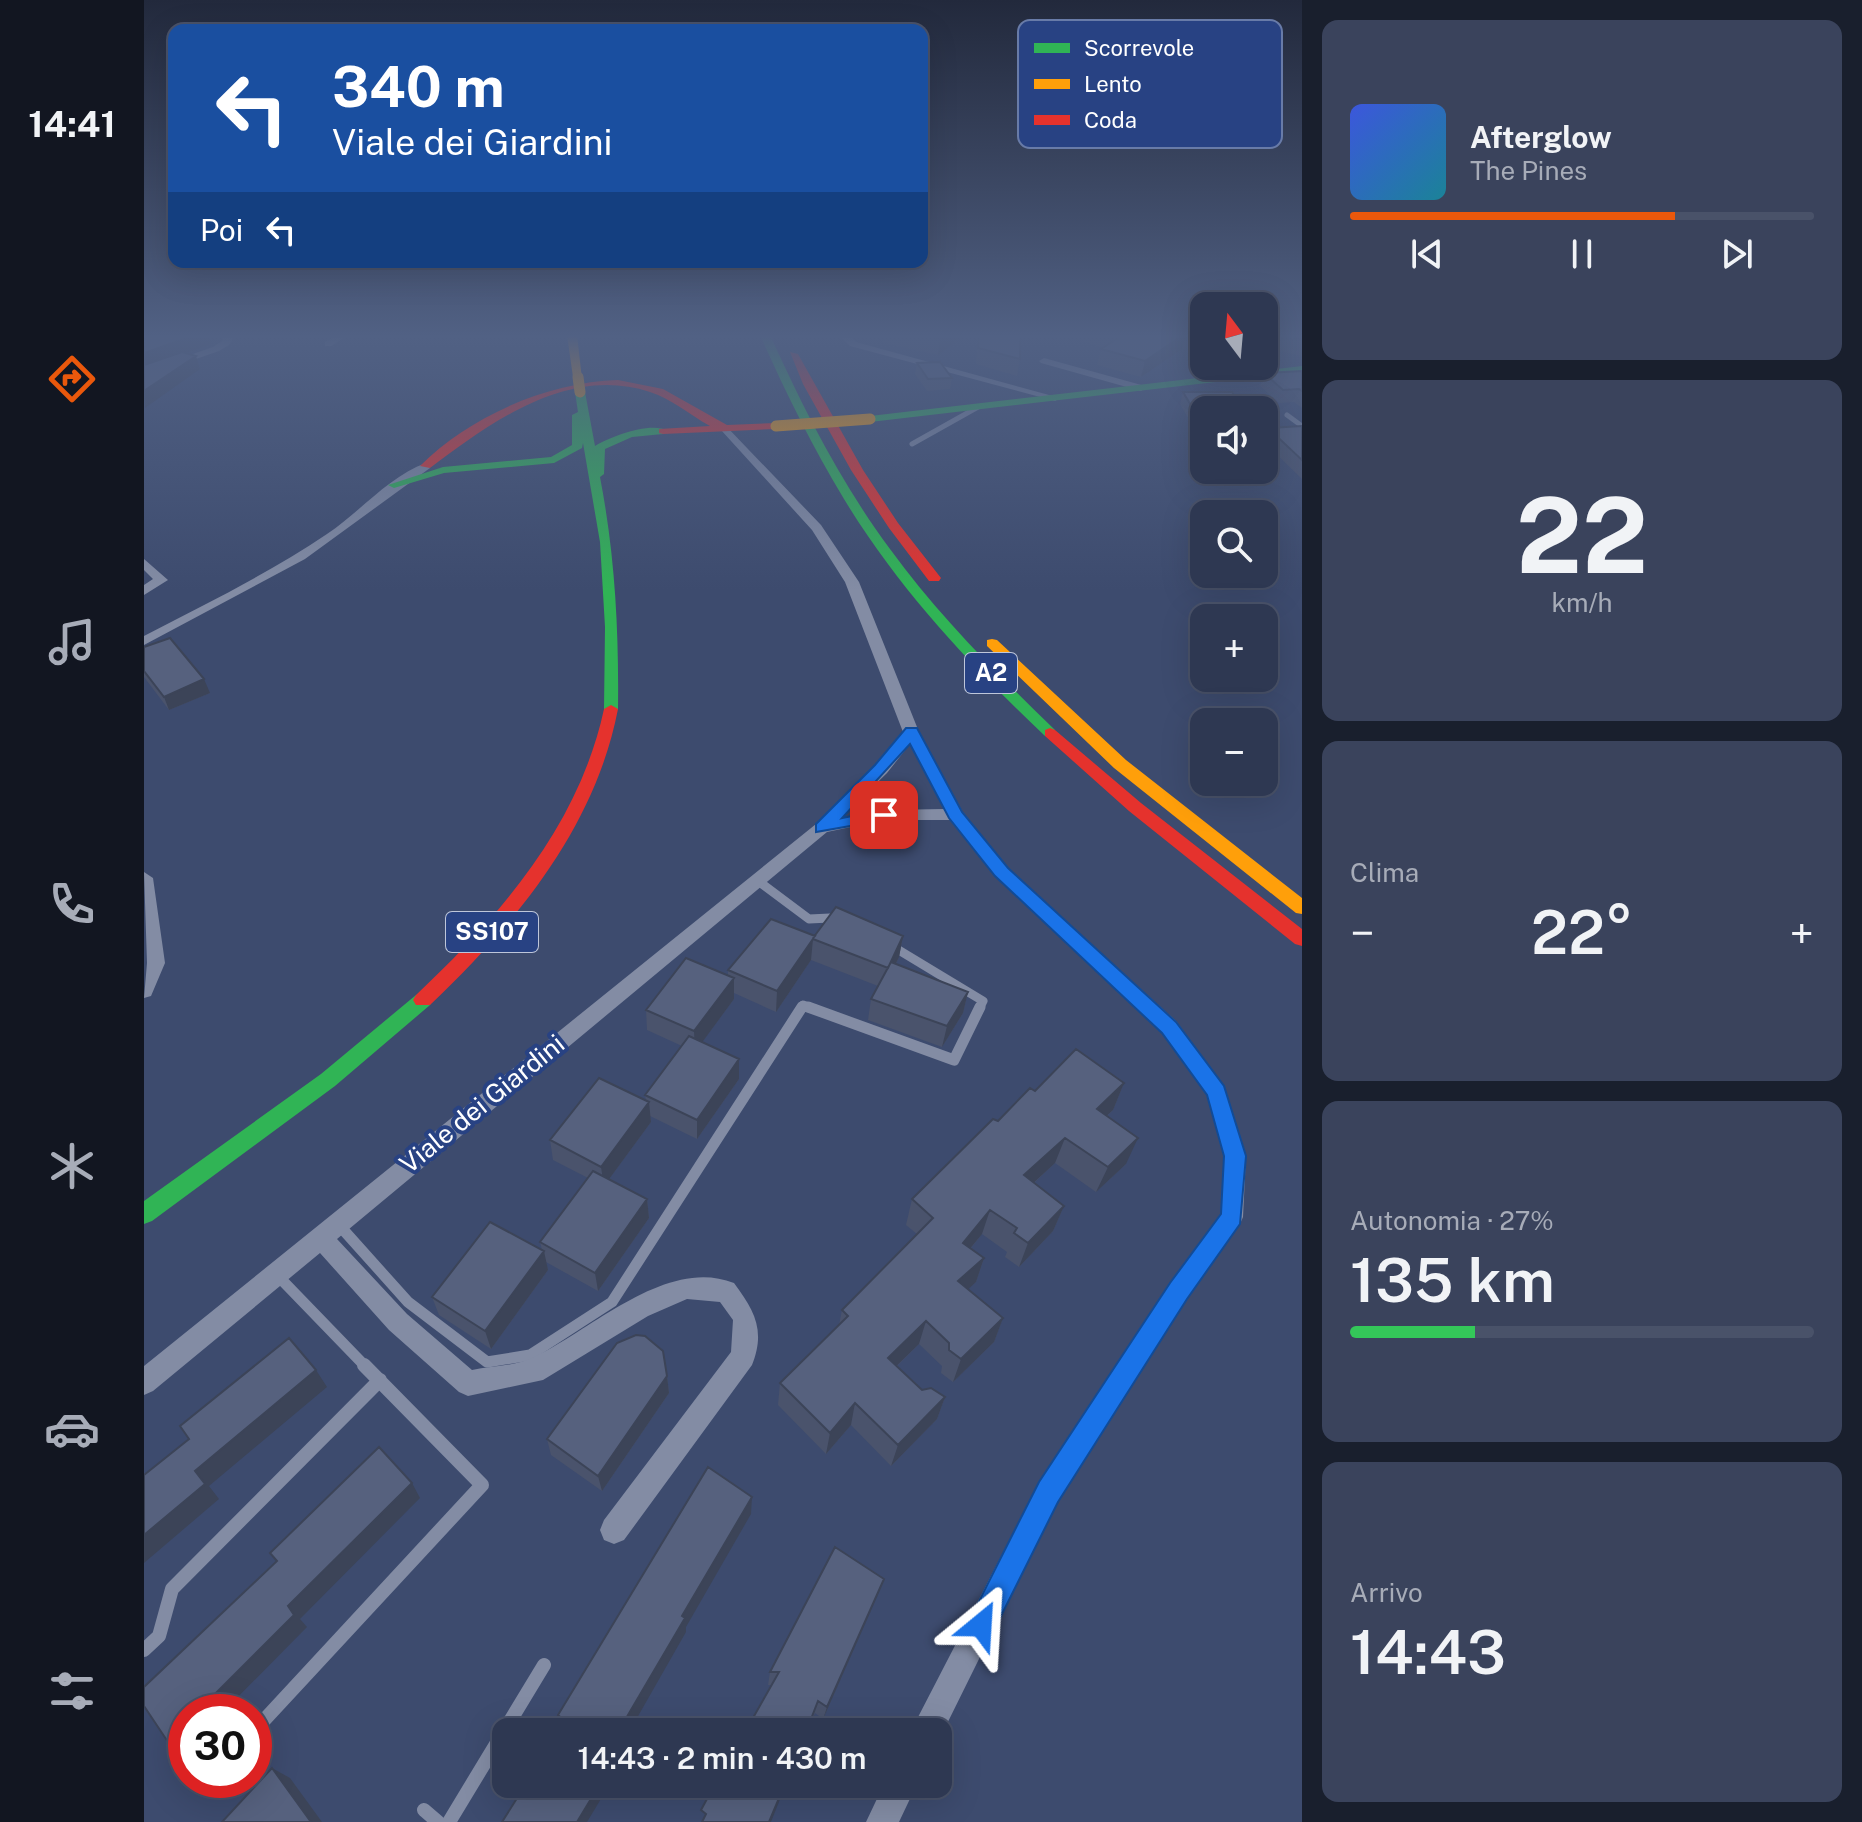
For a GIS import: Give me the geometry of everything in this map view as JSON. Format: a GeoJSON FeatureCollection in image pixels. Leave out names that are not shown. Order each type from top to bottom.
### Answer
{"type":"FeatureCollection","features":[{"type":"Feature","properties":{"kind":"main road"},"geometry":{"type":"LineString","coordinates":[[434,468],[450,447],[496,420]]}},
{"type":"Feature","properties":{"kind":"main road"},"geometry":{"type":"LineString","coordinates":[[434,468],[554,460],[578,446],[577,420]]}},
{"type":"Feature","properties":{"kind":"main road","name":"SS107"},"geometry":{"type":"LineString","coordinates":[[144,1214],[376,1042],[476,953],[558,846],[591,779],[611,715],[612,641],[603,517],[586,420]]}},
{"type":"Feature","properties":{"kind":"main road"},"geometry":{"type":"LineString","coordinates":[[595,420],[610,429],[643,432]]}},
{"type":"Feature","properties":{"kind":"main road","name":"A2"},"geometry":{"type":"LineString","coordinates":[[804,420],[849,504],[885,555],[956,637],[1096,774],[1169,836],[1302,939]]}},
{"type":"Feature","properties":{"kind":"main road"},"geometry":{"type":"LineString","coordinates":[[832,420],[909,550],[950,596]]}},
{"type":"Feature","properties":{"kind":"main road"},"geometry":{"type":"LineString","coordinates":[[842,420],[866,464],[867,483]]}},
{"type":"Feature","properties":{"kind":"main road"},"geometry":{"type":"LineString","coordinates":[[598,481],[600,447],[622,436],[681,421],[725,428],[856,420]]}},
{"type":"Feature","properties":{"kind":"main road"},"geometry":{"type":"LineString","coordinates":[[450,447],[456,460],[499,464]]}},
{"type":"Feature","properties":{"kind":"main road"},"geometry":{"type":"LineString","coordinates":[[394,485],[434,468],[471,463]]}},
{"type":"Feature","properties":{"kind":"main road"},"geometry":{"type":"LineString","coordinates":[[527,463],[570,469],[583,476],[592,486],[603,517]]}},
{"type":"Feature","properties":{"kind":"main road","name":"A2"},"geometry":{"type":"LineString","coordinates":[[980,631],[1120,764],[1302,908]]}},
{"type":"Feature","properties":{"kind":"street"},"geometry":{"type":"LineString","coordinates":[[725,428],[817,528],[852,582],[911,732],[955,814],[1001,872],[1169,1027],[1217,1092],[1235,1156],[1232,1217],[1179,1291],[1048,1492],[934,1718]]}},
{"type":"Feature","properties":{"kind":"street"},"geometry":{"type":"LineString","coordinates":[[144,641],[252,586],[325,541],[394,485]]}},
{"type":"Feature","properties":{"kind":"street"},"geometry":{"type":"LineString","coordinates":[[144,563],[161,580],[144,591]]}},
{"type":"Feature","properties":{"kind":"street","name":"Viale dei Giardini"},"geometry":{"type":"LineString","coordinates":[[144,1382],[822,828],[881,769],[911,732]]}},
{"type":"Feature","properties":{"kind":"street","name":"Viale dei Giardini"},"geometry":{"type":"LineString","coordinates":[[822,828],[884,815],[955,814]]}},
{"type":"Feature","properties":{"kind":"street"},"geometry":{"type":"LineString","coordinates":[[144,879],[156,963],[144,991]]}},
{"type":"Feature","properties":{"kind":"street"},"geometry":{"type":"LineString","coordinates":[[328,1230],[398,1322],[468,1383],[534,1371],[640,1308],[686,1288],[726,1291],[745,1317],[743,1356],[614,1530]]}},
{"type":"Feature","properties":{"kind":"street"},"geometry":{"type":"LineString","coordinates":[[882,1822],[894,1798]]}},
{"type":"Feature","properties":{"kind":"lane"},"geometry":{"type":"LineString","coordinates":[[912,444],[955,420]]}},
{"type":"Feature","properties":{"kind":"lane"},"geometry":{"type":"LineString","coordinates":[[758,881],[809,919],[830,918],[854,929]]}},
{"type":"Feature","properties":{"kind":"lane"},"geometry":{"type":"LineString","coordinates":[[328,1230],[408,1302],[487,1362],[530,1355],[612,1302],[803,1005],[954,1060],[983,1001],[904,951],[879,940]]}},
{"type":"Feature","properties":{"kind":"lane"},"geometry":{"type":"LineString","coordinates":[[272,1712],[482,1485],[275,1273]]}},
{"type":"Feature","properties":{"kind":"lane"},"geometry":{"type":"LineString","coordinates":[[144,1650],[159,1636],[172,1589],[380,1380]]}},
{"type":"Feature","properties":{"kind":"lane"},"geometry":{"type":"LineString","coordinates":[[449,1822],[544,1665]]}},
{"type":"Feature","properties":{"kind":"lane"},"geometry":{"type":"LineString","coordinates":[[424,1810],[438,1822]]}},
{"type":"Feature","properties":{"kind":"building"},"geometry":{"type":"Polygon","coordinates":[[[1302,426],[1302,460],[1278,437],[1278,427],[1302,426]]]}},
{"type":"Feature","properties":{"kind":"building"},"geometry":{"type":"Polygon","coordinates":[[[170,638],[204,679],[164,697],[144,671],[144,647],[170,638]]]}},
{"type":"Feature","properties":{"kind":"building"},"geometry":{"type":"Polygon","coordinates":[[[836,907],[903,936],[888,968],[813,939],[777,991],[728,970],[771,919],[815,936],[836,907]]]}},
{"type":"Feature","properties":{"kind":"building"},"geometry":{"type":"Polygon","coordinates":[[[686,958],[734,978],[694,1031],[646,1010],[686,958]]]}},
{"type":"Feature","properties":{"kind":"building"},"geometry":{"type":"Polygon","coordinates":[[[891,962],[968,992],[947,1026],[871,999],[891,962]]]}},
{"type":"Feature","properties":{"kind":"building"},"geometry":{"type":"Polygon","coordinates":[[[689,1036],[739,1059],[697,1120],[645,1095],[689,1036]]]}},
{"type":"Feature","properties":{"kind":"building"},"geometry":{"type":"Polygon","coordinates":[[[1076,1049],[1124,1083],[1097,1109],[1138,1138],[1108,1167],[1065,1138],[1024,1175],[1064,1206],[1028,1243],[1014,1233],[1017,1228],[990,1210],[963,1243],[984,1258],[958,1281],[1003,1318],[961,1359],[949,1350],[949,1343],[926,1321],[888,1358],[922,1390],[931,1388],[945,1397],[898,1445],[855,1403],[830,1433],[780,1383],[848,1316],[842,1310],[933,1218],[912,1199],[993,1119],[998,1121],[1030,1088],[1035,1091],[1076,1049]]]}},
{"type":"Feature","properties":{"kind":"building"},"geometry":{"type":"Polygon","coordinates":[[[599,1078],[649,1102],[601,1167],[550,1140],[599,1078]]]}},
{"type":"Feature","properties":{"kind":"building"},"geometry":{"type":"Polygon","coordinates":[[[593,1171],[647,1199],[595,1273],[540,1242],[593,1171]]]}},
{"type":"Feature","properties":{"kind":"building"},"geometry":{"type":"Polygon","coordinates":[[[490,1222],[544,1251],[485,1331],[432,1297],[490,1222]]]}},
{"type":"Feature","properties":{"kind":"building"},"geometry":{"type":"Polygon","coordinates":[[[636,1335],[645,1336],[663,1351],[667,1376],[598,1476],[547,1439],[617,1343],[636,1335]]]}},
{"type":"Feature","properties":{"kind":"building"},"geometry":{"type":"Polygon","coordinates":[[[289,1338],[316,1370],[195,1471],[205,1484],[144,1535],[144,1475],[189,1439],[180,1426],[289,1338]]]}},
{"type":"Feature","properties":{"kind":"building"},"geometry":{"type":"Polygon","coordinates":[[[379,1447],[412,1483],[288,1606],[294,1615],[215,1694],[168,1694],[168,1742],[144,1706],[144,1687],[277,1561],[270,1553],[379,1447]]]}},
{"type":"Feature","properties":{"kind":"building"},"geometry":{"type":"Polygon","coordinates":[[[708,1467],[752,1497],[626,1718],[561,1718],[558,1715],[708,1467]]]}},
{"type":"Feature","properties":{"kind":"building"},"geometry":{"type":"Polygon","coordinates":[[[835,1547],[884,1579],[827,1707],[818,1701],[811,1718],[753,1718],[779,1672],[770,1672],[835,1547]]]}},
{"type":"Feature","properties":{"kind":"building"},"geometry":{"type":"Polygon","coordinates":[[[272,1768],[311,1822],[222,1822],[244,1798],[272,1798],[272,1768]]]}},
{"type":"Feature","properties":{"kind":"building"},"geometry":{"type":"Polygon","coordinates":[[[517,1798],[592,1798],[577,1822],[502,1822],[517,1798]]]}},
{"type":"Feature","properties":{"kind":"building"},"geometry":{"type":"Polygon","coordinates":[[[707,1798],[779,1798],[769,1822],[702,1822],[706,1814],[701,1810],[707,1798]]]}},
{"type":"Feature","properties":{"kind":"traffic: fast"},"geometry":{"type":"LineString","coordinates":[[394,485],[443,470],[554,460],[578,446],[577,420]]}},
{"type":"Feature","properties":{"kind":"traffic: fast"},"geometry":{"type":"LineString","coordinates":[[585,420],[606,542],[612,627],[611,709]]}},
{"type":"Feature","properties":{"kind":"traffic: fast"},"geometry":{"type":"LineString","coordinates":[[805,420],[851,501],[920,598],[960,644],[1050,733]]}},
{"type":"Feature","properties":{"kind":"traffic: fast"},"geometry":{"type":"LineString","coordinates":[[598,474],[600,447],[630,434],[663,431]]}},
{"type":"Feature","properties":{"kind":"traffic: fast"},"geometry":{"type":"LineString","coordinates":[[144,1214],[328,1080],[423,1000]]}},
{"type":"Feature","properties":{"kind":"traffic: slow"},"geometry":{"type":"LineString","coordinates":[[776,426],[856,420]]}},
{"type":"Feature","properties":{"kind":"traffic: slow"},"geometry":{"type":"LineString","coordinates":[[992,643],[1120,764],[1302,908]]}},
{"type":"Feature","properties":{"kind":"traffic: jam"},"geometry":{"type":"LineString","coordinates":[[426,466],[492,420]]}},
{"type":"Feature","properties":{"kind":"traffic: jam"},"geometry":{"type":"LineString","coordinates":[[707,420],[725,428]]}},
{"type":"Feature","properties":{"kind":"traffic: jam"},"geometry":{"type":"LineString","coordinates":[[828,420],[857,470],[934,578]]}},
{"type":"Feature","properties":{"kind":"traffic: jam"},"geometry":{"type":"LineString","coordinates":[[663,431],[776,426]]}},
{"type":"Feature","properties":{"kind":"traffic: jam"},"geometry":{"type":"LineString","coordinates":[[423,1000],[452,973],[512,906],[567,828],[588,788],[603,748],[611,709]]}},
{"type":"Feature","properties":{"kind":"traffic: jam"},"geometry":{"type":"LineString","coordinates":[[1050,733],[1135,807],[1302,939]]}},
{"type":"Feature","properties":{"kind":"route"},"geometry":{"type":"LineString","coordinates":[[884,815],[822,828],[881,769],[911,732],[955,814],[1001,872],[1169,1027],[1217,1092],[1235,1156],[1232,1217],[1179,1291],[1048,1492],[981,1625]]}}]}
